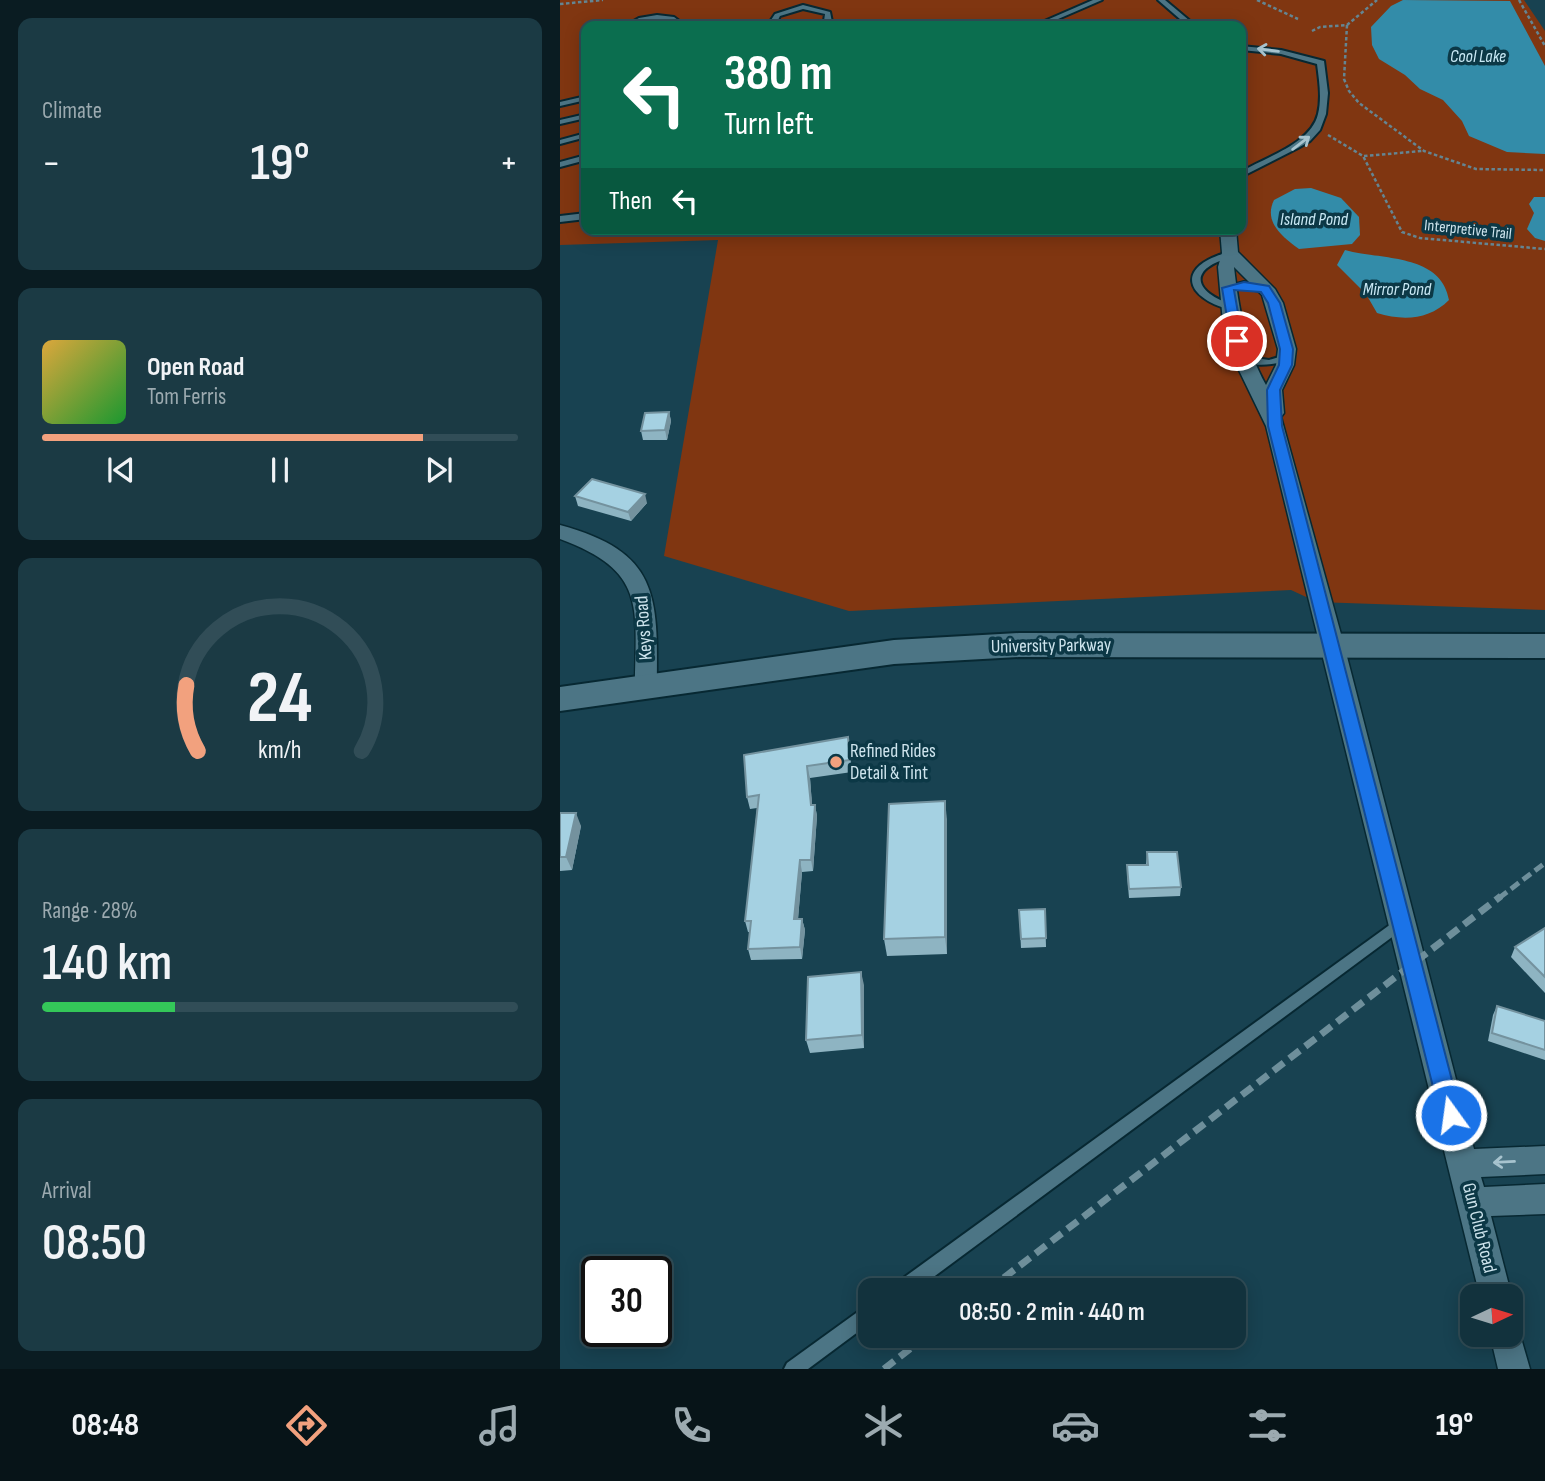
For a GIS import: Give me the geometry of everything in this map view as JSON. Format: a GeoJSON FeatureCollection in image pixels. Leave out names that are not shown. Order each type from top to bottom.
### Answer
{"type":"FeatureCollection","features":[{"type":"Feature","properties":{"kind":"main road","name":"University Parkway"},"geometry":{"type":"LineString","coordinates":[[560,699],[922,651],[1019,645],[1545,646]]}},
{"type":"Feature","properties":{"kind":"street","name":"Gun Club Road"},"geometry":{"type":"LineString","coordinates":[[1228,235],[1230,254],[1226,267],[1228,288],[1242,359],[1262,394],[1275,426],[1333,645],[1493,1284]]}},
{"type":"Feature","properties":{"kind":"street"},"geometry":{"type":"LineString","coordinates":[[1230,254],[1265,289],[1274,303],[1287,349],[1286,358]]}},
{"type":"Feature","properties":{"kind":"street","name":"Gun Club Road"},"geometry":{"type":"LineString","coordinates":[[1275,426],[1273,390],[1286,358]]}},
{"type":"Feature","properties":{"kind":"street","name":"Keys Road"},"geometry":{"type":"LineString","coordinates":[[560,532],[586,540],[606,551],[639,580],[646,601],[646,686]]}},
{"type":"Feature","properties":{"kind":"street"},"geometry":{"type":"LineString","coordinates":[[1463,1164],[1545,1160]]}},
{"type":"Feature","properties":{"kind":"street"},"geometry":{"type":"LineString","coordinates":[[1473,1202],[1545,1199]]}},
{"type":"Feature","properties":{"kind":"street"},"geometry":{"type":"LineString","coordinates":[[1509,1348],[1514,1369]]}},
{"type":"Feature","properties":{"kind":"lane"},"geometry":{"type":"LineString","coordinates":[[1049,21],[1099,0]]}},
{"type":"Feature","properties":{"kind":"lane"},"geometry":{"type":"LineString","coordinates":[[1161,0],[1186,21]]}},
{"type":"Feature","properties":{"kind":"lane"},"geometry":{"type":"LineString","coordinates":[[776,21],[777,15],[803,7],[828,13],[828,21]]}},
{"type":"Feature","properties":{"kind":"lane"},"geometry":{"type":"LineString","coordinates":[[644,21],[656,17],[677,21]]}},
{"type":"Feature","properties":{"kind":"lane"},"geometry":{"type":"LineString","coordinates":[[1246,48],[1285,52],[1321,63],[1323,110],[1317,128],[1302,146],[1246,172]]}},
{"type":"Feature","properties":{"kind":"lane"},"geometry":{"type":"LineString","coordinates":[[560,104],[581,99]]}},
{"type":"Feature","properties":{"kind":"lane"},"geometry":{"type":"LineString","coordinates":[[560,122],[581,117]]}},
{"type":"Feature","properties":{"kind":"lane"},"geometry":{"type":"LineString","coordinates":[[560,142],[581,136]]}},
{"type":"Feature","properties":{"kind":"lane"},"geometry":{"type":"LineString","coordinates":[[560,165],[581,159]]}},
{"type":"Feature","properties":{"kind":"lane"},"geometry":{"type":"LineString","coordinates":[[560,219],[581,217]]}},
{"type":"Feature","properties":{"kind":"lane"},"geometry":{"type":"LineString","coordinates":[[1230,254],[1203,264],[1196,277],[1197,288],[1204,297],[1231,307]]}},
{"type":"Feature","properties":{"kind":"lane"},"geometry":{"type":"LineString","coordinates":[[1228,288],[1244,285],[1265,289]]}},
{"type":"Feature","properties":{"kind":"lane"},"geometry":{"type":"LineString","coordinates":[[1242,359],[1269,363],[1286,358]]}},
{"type":"Feature","properties":{"kind":"lane"},"geometry":{"type":"LineString","coordinates":[[917,1278],[1402,922]]}},
{"type":"Feature","properties":{"kind":"lane"},"geometry":{"type":"LineString","coordinates":[[793,1369],[858,1321]]}},
{"type":"Feature","properties":{"kind":"path"},"geometry":{"type":"LineString","coordinates":[[560,4],[603,0]]}},
{"type":"Feature","properties":{"kind":"path"},"geometry":{"type":"LineString","coordinates":[[1257,0],[1298,19]]}},
{"type":"Feature","properties":{"kind":"path"},"geometry":{"type":"LineString","coordinates":[[1312,32],[1320,27],[1347,25],[1377,0]]}},
{"type":"Feature","properties":{"kind":"path"},"geometry":{"type":"LineString","coordinates":[[1519,0],[1545,46]]}},
{"type":"Feature","properties":{"kind":"path"},"geometry":{"type":"LineString","coordinates":[[1347,25],[1345,79],[1349,92],[1359,103],[1424,151],[1476,169],[1545,170]]}},
{"type":"Feature","properties":{"kind":"path"},"geometry":{"type":"LineString","coordinates":[[1317,128],[1363,156],[1424,151]]}},
{"type":"Feature","properties":{"kind":"path","name":"Interpretive Trail"},"geometry":{"type":"LineString","coordinates":[[1363,156],[1402,232],[1420,238],[1545,249]]}},
{"type":"Feature","properties":{"kind":"shaded area"},"geometry":{"type":"Polygon","coordinates":[[[560,0],[1524,0],[1545,31],[1545,610],[1317,602],[1291,590],[849,611],[664,556],[718,240],[560,245],[560,0]]]}},
{"type":"Feature","properties":{"kind":"water","name":"Cool Lake"},"geometry":{"type":"Polygon","coordinates":[[[1403,0],[1510,1],[1545,66],[1545,154],[1507,152],[1469,136],[1462,121],[1443,100],[1420,89],[1405,75],[1379,59],[1372,45],[1371,27],[1391,6],[1403,0]]]}},
{"type":"Feature","properties":{"kind":"water","name":"Island Pond"},"geometry":{"type":"Polygon","coordinates":[[[1311,188],[1341,198],[1359,217],[1360,235],[1352,244],[1299,249],[1276,228],[1271,215],[1274,200],[1295,189],[1311,188]]]}},
{"type":"Feature","properties":{"kind":"water"},"geometry":{"type":"Polygon","coordinates":[[[1534,197],[1545,197],[1545,241],[1535,238],[1527,229],[1534,213],[1529,204],[1534,197]]]}},
{"type":"Feature","properties":{"kind":"water","name":"Mirror Pond"},"geometry":{"type":"Polygon","coordinates":[[[1345,250],[1422,266],[1444,285],[1449,300],[1433,312],[1415,317],[1377,313],[1366,294],[1337,265],[1345,250]]]}},
{"type":"Feature","properties":{"kind":"building"},"geometry":{"type":"Polygon","coordinates":[[[669,412],[665,430],[641,431],[645,413],[669,412]]]}},
{"type":"Feature","properties":{"kind":"building"},"geometry":{"type":"Polygon","coordinates":[[[592,479],[645,494],[628,512],[575,496],[592,479]]]}},
{"type":"Feature","properties":{"kind":"building"},"geometry":{"type":"Polygon","coordinates":[[[848,737],[850,760],[807,766],[811,805],[815,805],[811,860],[800,860],[794,919],[802,919],[800,947],[748,949],[751,921],[745,921],[759,795],[747,797],[744,755],[848,737]]]}},
{"type":"Feature","properties":{"kind":"building"},"geometry":{"type":"Polygon","coordinates":[[[945,801],[945,937],[884,939],[889,804],[945,801]]]}},
{"type":"Feature","properties":{"kind":"building"},"geometry":{"type":"Polygon","coordinates":[[[560,813],[576,813],[566,857],[560,857],[560,813]]]}},
{"type":"Feature","properties":{"kind":"building"},"geometry":{"type":"Polygon","coordinates":[[[1147,852],[1177,852],[1181,887],[1129,889],[1127,865],[1148,865],[1147,852]]]}},
{"type":"Feature","properties":{"kind":"building"},"geometry":{"type":"Polygon","coordinates":[[[1045,909],[1046,938],[1021,939],[1019,910],[1045,909]]]}},
{"type":"Feature","properties":{"kind":"building"},"geometry":{"type":"Polygon","coordinates":[[[1545,928],[1545,977],[1515,947],[1545,928]]]}},
{"type":"Feature","properties":{"kind":"building"},"geometry":{"type":"Polygon","coordinates":[[[861,972],[862,1035],[806,1040],[808,977],[861,972]]]}},
{"type":"Feature","properties":{"kind":"building"},"geometry":{"type":"Polygon","coordinates":[[[1497,1006],[1545,1021],[1545,1050],[1492,1033],[1497,1006]]]}},
{"type":"Feature","properties":{"kind":"railway"},"geometry":{"type":"LineString","coordinates":[[1499,898],[1545,863]]}},
{"type":"Feature","properties":{"kind":"railway"},"geometry":{"type":"LineString","coordinates":[[1004,1278],[1501,896]]}},
{"type":"Feature","properties":{"kind":"railway"},"geometry":{"type":"LineString","coordinates":[[884,1369],[911,1348]]}},
{"type":"Feature","properties":{"kind":"place","name":"Refined Rides Detail & Tint"},"geometry":{"type":"Point","coordinates":[836,762]}},
{"type":"Feature","properties":{"kind":"route"},"geometry":{"type":"LineString","coordinates":[[1237,341],[1228,288],[1244,285],[1265,289],[1274,303],[1287,349],[1285,365],[1273,390],[1275,426],[1451,1115]]}}]}
